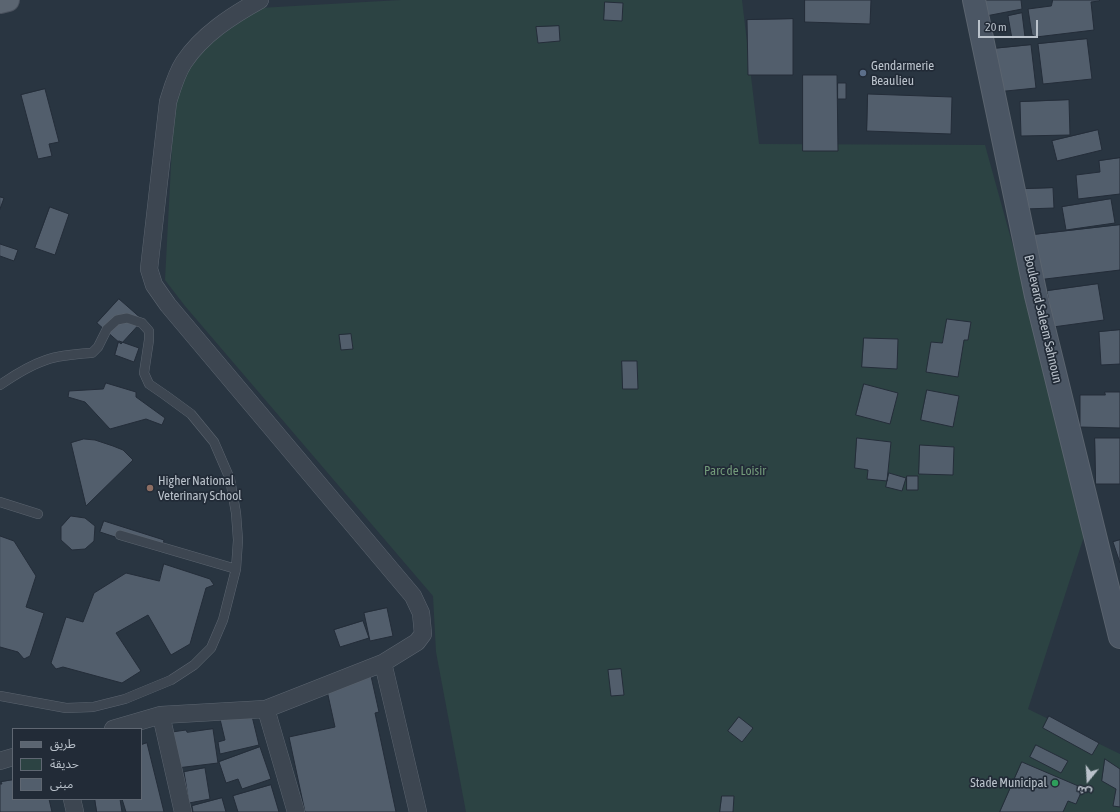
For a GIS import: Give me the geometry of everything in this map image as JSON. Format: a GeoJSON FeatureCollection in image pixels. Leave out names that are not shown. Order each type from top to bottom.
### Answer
{"type":"FeatureCollection","features":[{"type":"Feature","properties":{"kind":"main road"},"geometry":{"type":"LineString","coordinates":[[0,2],[8,0]]}},
{"type":"Feature","properties":{"kind":"street"},"geometry":{"type":"LineString","coordinates":[[116,728],[161,715],[266,709],[383,663],[417,642],[422,634],[420,612],[413,596],[168,305],[154,285],[149,269],[168,102],[175,81],[183,63],[194,49],[211,32],[248,6],[260,0]]}},
{"type":"Feature","properties":{"kind":"street","name":"Boulevard Saleem Sahnoun"},"geometry":{"type":"LineString","coordinates":[[974,0],[1036,296],[1120,637]]}},
{"type":"Feature","properties":{"kind":"street"},"geometry":{"type":"LineString","coordinates":[[383,663],[418,812]]}},
{"type":"Feature","properties":{"kind":"street"},"geometry":{"type":"LineString","coordinates":[[266,709],[296,812]]}},
{"type":"Feature","properties":{"kind":"street"},"geometry":{"type":"LineString","coordinates":[[161,715],[183,812]]}},
{"type":"Feature","properties":{"kind":"street"},"geometry":{"type":"LineString","coordinates":[[0,761],[12,757]]}},
{"type":"Feature","properties":{"kind":"street"},"geometry":{"type":"LineString","coordinates":[[72,800],[75,812]]}},
{"type":"Feature","properties":{"kind":"lane"},"geometry":{"type":"LineString","coordinates":[[0,385],[12,376],[46,360],[75,354],[92,354],[98,347],[107,329],[117,320],[128,318],[142,323],[149,331],[144,373],[149,384],[191,414],[214,442],[230,479],[236,513],[238,540],[236,569],[223,620],[211,648],[194,665],[171,680],[126,699],[93,707],[66,708],[0,696]]}},
{"type":"Feature","properties":{"kind":"lane"},"geometry":{"type":"LineString","coordinates":[[0,502],[38,514]]}},
{"type":"Feature","properties":{"kind":"lane"},"geometry":{"type":"LineString","coordinates":[[120,535],[236,569]]}},
{"type":"Feature","properties":{"kind":"green space","name":"Parc de Loisir"},"geometry":{"type":"Polygon","coordinates":[[[401,0],[742,0],[759,144],[985,145],[1089,521],[1028,709],[1120,754],[1120,812],[466,812],[436,652],[433,596],[185,306],[165,280],[174,108],[189,59],[259,8],[401,0]]]}},
{"type":"Feature","properties":{"kind":"building"},"geometry":{"type":"Polygon","coordinates":[[[805,0],[871,0],[870,24],[805,22],[805,0]]]}},
{"type":"Feature","properties":{"kind":"building"},"geometry":{"type":"Polygon","coordinates":[[[983,0],[1021,0],[1022,9],[986,16],[983,0]]]}},
{"type":"Feature","properties":{"kind":"building"},"geometry":{"type":"Polygon","coordinates":[[[1053,0],[1100,0],[1091,2],[1094,30],[1036,37],[1032,35],[1028,9],[1051,6],[1053,0]]]}},
{"type":"Feature","properties":{"kind":"building"},"geometry":{"type":"Polygon","coordinates":[[[605,2],[623,3],[622,21],[604,20],[605,2]]]}},
{"type":"Feature","properties":{"kind":"building"},"geometry":{"type":"Polygon","coordinates":[[[1022,13],[1025,37],[1012,39],[1008,16],[1022,13]]]}},
{"type":"Feature","properties":{"kind":"building"},"geometry":{"type":"Polygon","coordinates":[[[793,19],[793,75],[748,75],[747,20],[793,19]]]}},
{"type":"Feature","properties":{"kind":"building"},"geometry":{"type":"Polygon","coordinates":[[[559,26],[560,41],[538,43],[536,27],[559,26]]]}},
{"type":"Feature","properties":{"kind":"building"},"geometry":{"type":"Polygon","coordinates":[[[1087,39],[1092,79],[1043,84],[1038,44],[1087,39]]]}},
{"type":"Feature","properties":{"kind":"building"},"geometry":{"type":"Polygon","coordinates":[[[1031,45],[1036,88],[996,92],[991,49],[1031,45]]]}},
{"type":"Feature","properties":{"kind":"building"},"geometry":{"type":"Polygon","coordinates":[[[803,75],[837,75],[838,151],[803,151],[803,75]]]}},
{"type":"Feature","properties":{"kind":"building"},"geometry":{"type":"Polygon","coordinates":[[[838,83],[846,83],[846,99],[838,99],[838,83]]]}},
{"type":"Feature","properties":{"kind":"building"},"geometry":{"type":"Polygon","coordinates":[[[45,89],[59,142],[49,144],[52,156],[38,159],[21,95],[45,89]]]}},
{"type":"Feature","properties":{"kind":"building"},"geometry":{"type":"Polygon","coordinates":[[[868,94],[952,97],[951,134],[867,131],[868,94]]]}},
{"type":"Feature","properties":{"kind":"building"},"geometry":{"type":"Polygon","coordinates":[[[1069,100],[1070,135],[1021,136],[1020,102],[1069,100]]]}},
{"type":"Feature","properties":{"kind":"building"},"geometry":{"type":"Polygon","coordinates":[[[1098,130],[1102,150],[1057,161],[1052,141],[1098,130]]]}},
{"type":"Feature","properties":{"kind":"building"},"geometry":{"type":"Polygon","coordinates":[[[1120,158],[1120,194],[1078,199],[1076,175],[1100,172],[1099,161],[1120,158]]]}},
{"type":"Feature","properties":{"kind":"building"},"geometry":{"type":"Polygon","coordinates":[[[1053,188],[1054,208],[1025,209],[1024,189],[1053,188]]]}},
{"type":"Feature","properties":{"kind":"building"},"geometry":{"type":"Polygon","coordinates":[[[0,197],[4,198],[0,209],[0,197]]]}},
{"type":"Feature","properties":{"kind":"building"},"geometry":{"type":"Polygon","coordinates":[[[1111,199],[1115,223],[1066,230],[1062,207],[1111,199]]]}},
{"type":"Feature","properties":{"kind":"building"},"geometry":{"type":"Polygon","coordinates":[[[50,207],[69,214],[55,255],[35,248],[50,207]]]}},
{"type":"Feature","properties":{"kind":"building"},"geometry":{"type":"Polygon","coordinates":[[[1120,225],[1120,270],[1037,280],[1032,235],[1120,225]]]}},
{"type":"Feature","properties":{"kind":"building"},"geometry":{"type":"Polygon","coordinates":[[[0,244],[18,250],[14,261],[0,256],[0,244]]]}},
{"type":"Feature","properties":{"kind":"building"},"geometry":{"type":"Polygon","coordinates":[[[1098,284],[1104,320],[1053,327],[1047,291],[1098,284]]]}},
{"type":"Feature","properties":{"kind":"building"},"geometry":{"type":"Polygon","coordinates":[[[119,299],[143,320],[121,344],[97,323],[119,299]]]}},
{"type":"Feature","properties":{"kind":"building"},"geometry":{"type":"Polygon","coordinates":[[[947,319],[971,322],[968,340],[964,340],[958,377],[926,372],[931,342],[942,343],[947,319]]]}},
{"type":"Feature","properties":{"kind":"building"},"geometry":{"type":"Polygon","coordinates":[[[1120,330],[1120,364],[1101,365],[1099,332],[1120,330]]]}},
{"type":"Feature","properties":{"kind":"building"},"geometry":{"type":"Polygon","coordinates":[[[351,334],[353,349],[341,350],[339,335],[351,334]]]}},
{"type":"Feature","properties":{"kind":"building"},"geometry":{"type":"Polygon","coordinates":[[[864,338],[898,339],[897,369],[862,367],[864,338]]]}},
{"type":"Feature","properties":{"kind":"building"},"geometry":{"type":"Polygon","coordinates":[[[119,341],[139,348],[134,362],[115,355],[119,341]]]}},
{"type":"Feature","properties":{"kind":"building"},"geometry":{"type":"Polygon","coordinates":[[[622,361],[637,361],[638,389],[623,389],[622,361]]]}},
{"type":"Feature","properties":{"kind":"building"},"geometry":{"type":"Polygon","coordinates":[[[106,383],[136,392],[136,397],[165,418],[162,425],[146,419],[110,429],[85,402],[68,397],[69,391],[103,389],[106,383]]]}},
{"type":"Feature","properties":{"kind":"building"},"geometry":{"type":"Polygon","coordinates":[[[864,384],[898,393],[890,424],[856,415],[864,384]]]}},
{"type":"Feature","properties":{"kind":"building"},"geometry":{"type":"Polygon","coordinates":[[[927,390],[959,396],[953,427],[921,420],[927,390]]]}},
{"type":"Feature","properties":{"kind":"building"},"geometry":{"type":"Polygon","coordinates":[[[1105,392],[1120,392],[1120,428],[1080,427],[1080,395],[1105,395],[1105,392]]]}},
{"type":"Feature","properties":{"kind":"building"},"geometry":{"type":"Polygon","coordinates":[[[857,438],[891,442],[887,481],[867,479],[868,470],[855,468],[857,438]]]}},
{"type":"Feature","properties":{"kind":"building"},"geometry":{"type":"Polygon","coordinates":[[[1095,438],[1120,438],[1120,484],[1096,484],[1095,438]]]}},
{"type":"Feature","properties":{"kind":"building"},"geometry":{"type":"Polygon","coordinates":[[[84,439],[95,440],[123,450],[133,460],[86,506],[71,443],[84,439]]]}},
{"type":"Feature","properties":{"kind":"building"},"geometry":{"type":"Polygon","coordinates":[[[920,445],[954,447],[953,475],[919,474],[920,445]]]}},
{"type":"Feature","properties":{"kind":"building"},"geometry":{"type":"Polygon","coordinates":[[[889,473],[906,478],[902,491],[886,487],[889,473]]]}},
{"type":"Feature","properties":{"kind":"building"},"geometry":{"type":"Polygon","coordinates":[[[907,476],[918,476],[918,490],[907,490],[907,476]]]}},
{"type":"Feature","properties":{"kind":"building"},"geometry":{"type":"Polygon","coordinates":[[[71,516],[85,518],[95,526],[94,541],[85,549],[72,550],[61,540],[61,527],[71,516]]]}},
{"type":"Feature","properties":{"kind":"building"},"geometry":{"type":"Polygon","coordinates":[[[104,521],[164,540],[161,552],[100,532],[104,521]]]}},
{"type":"Feature","properties":{"kind":"building"},"geometry":{"type":"Polygon","coordinates":[[[0,536],[14,541],[36,576],[26,607],[44,613],[30,656],[24,659],[18,652],[0,647],[0,536]]]}},
{"type":"Feature","properties":{"kind":"building"},"geometry":{"type":"Polygon","coordinates":[[[1120,540],[1120,563],[1113,542],[1120,540]]]}},
{"type":"Feature","properties":{"kind":"building"},"geometry":{"type":"Polygon","coordinates":[[[164,564],[210,579],[214,585],[206,588],[190,644],[171,655],[148,615],[116,633],[141,671],[122,683],[63,667],[56,669],[51,663],[66,617],[83,622],[94,593],[126,573],[159,581],[164,564]]]}},
{"type":"Feature","properties":{"kind":"building"},"geometry":{"type":"Polygon","coordinates":[[[387,608],[393,636],[370,641],[364,613],[387,608]]]}},
{"type":"Feature","properties":{"kind":"building"},"geometry":{"type":"Polygon","coordinates":[[[363,621],[369,638],[340,647],[334,630],[363,621]]]}},
{"type":"Feature","properties":{"kind":"building"},"geometry":{"type":"Polygon","coordinates":[[[621,669],[624,695],[611,696],[608,670],[621,669]]]}},
{"type":"Feature","properties":{"kind":"building"},"geometry":{"type":"Polygon","coordinates":[[[371,676],[379,712],[375,713],[396,812],[305,812],[289,737],[335,727],[326,686],[371,676]]]}},
{"type":"Feature","properties":{"kind":"building"},"geometry":{"type":"Polygon","coordinates":[[[251,712],[259,745],[220,754],[218,742],[225,740],[220,719],[251,712]]]}},
{"type":"Feature","properties":{"kind":"building"},"geometry":{"type":"Polygon","coordinates":[[[1049,716],[1099,743],[1092,755],[1043,728],[1049,716]]]}},
{"type":"Feature","properties":{"kind":"building"},"geometry":{"type":"Polygon","coordinates":[[[739,717],[753,728],[742,742],[728,731],[739,717]]]}},
{"type":"Feature","properties":{"kind":"building"},"geometry":{"type":"Polygon","coordinates":[[[213,729],[218,763],[177,768],[172,732],[213,729]]]}},
{"type":"Feature","properties":{"kind":"building"},"geometry":{"type":"Polygon","coordinates":[[[147,743],[164,812],[126,812],[122,800],[142,800],[142,745],[147,743]]]}},
{"type":"Feature","properties":{"kind":"building"},"geometry":{"type":"Polygon","coordinates":[[[1036,745],[1068,761],[1061,773],[1030,757],[1036,745]]]}},
{"type":"Feature","properties":{"kind":"building"},"geometry":{"type":"Polygon","coordinates":[[[260,747],[271,779],[242,789],[238,779],[226,783],[219,762],[260,747]]]}},
{"type":"Feature","properties":{"kind":"building"},"geometry":{"type":"Polygon","coordinates":[[[1105,759],[1120,769],[1120,807],[1113,806],[1116,789],[1102,781],[1105,759]]]}},
{"type":"Feature","properties":{"kind":"building"},"geometry":{"type":"Polygon","coordinates":[[[1022,762],[1083,788],[1076,804],[1068,801],[1063,812],[1000,812],[1022,762]]]}},
{"type":"Feature","properties":{"kind":"building"},"geometry":{"type":"Polygon","coordinates":[[[205,768],[210,799],[189,803],[184,772],[205,768]]]}},
{"type":"Feature","properties":{"kind":"building"},"geometry":{"type":"Polygon","coordinates":[[[12,780],[12,800],[49,800],[52,812],[0,812],[1,782],[12,780]]]}},
{"type":"Feature","properties":{"kind":"building"},"geometry":{"type":"Polygon","coordinates":[[[271,785],[279,812],[238,812],[233,796],[271,785]]]}},
{"type":"Feature","properties":{"kind":"building"},"geometry":{"type":"Polygon","coordinates":[[[722,796],[734,796],[733,812],[720,812],[722,796]]]}},
{"type":"Feature","properties":{"kind":"building"},"geometry":{"type":"Polygon","coordinates":[[[222,798],[226,812],[193,812],[192,806],[222,798]]]}},
{"type":"Feature","properties":{"kind":"building"},"geometry":{"type":"Polygon","coordinates":[[[95,800],[120,800],[122,812],[97,812],[95,800]]]}},
{"type":"Feature","properties":{"kind":"place","name":"Gendarmerie Beaulieu"},"geometry":{"type":"Point","coordinates":[863,73]}},
{"type":"Feature","properties":{"kind":"place","name":"Higher National Veterinary School"},"geometry":{"type":"Point","coordinates":[150,488]}},
{"type":"Feature","properties":{"kind":"place","name":"Stade Municipal"},"geometry":{"type":"Point","coordinates":[1055,783]}}]}
